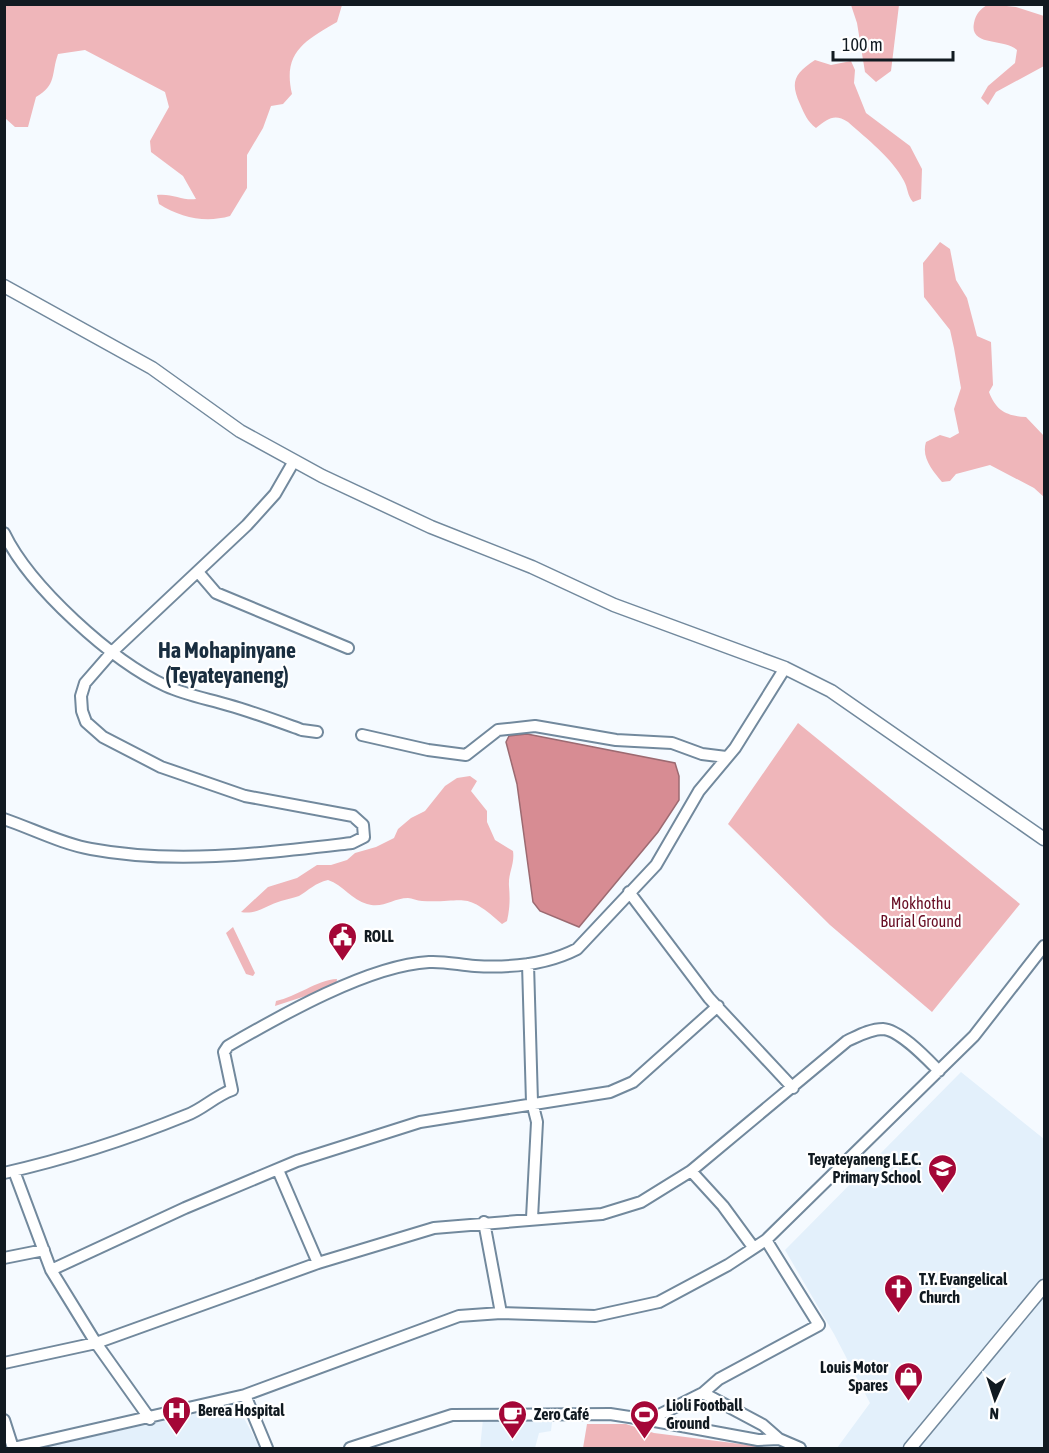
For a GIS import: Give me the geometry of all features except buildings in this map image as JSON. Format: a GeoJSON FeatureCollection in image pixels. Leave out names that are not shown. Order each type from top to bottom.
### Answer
{"type":"FeatureCollection","features":[{"type":"Feature","properties":{"kind":"main road"},"geometry":{"type":"LineString","coordinates":[[4,286],[152,368],[240,431],[294,461],[431,527],[532,567],[614,605],[785,668],[831,691],[1044,839]]}},
{"type":"Feature","properties":{"kind":"main road"},"geometry":{"type":"LineString","coordinates":[[909,1449],[1044,1287]]}},
{"type":"Feature","properties":{"kind":"street"},"geometry":{"type":"LineString","coordinates":[[4,819],[89,849],[178,858],[276,852],[352,843],[364,837],[363,825],[353,816],[245,796],[161,766],[103,737],[86,722],[81,696],[85,682],[112,652],[198,572],[275,494],[294,461]]}},
{"type":"Feature","properties":{"kind":"street"},"geometry":{"type":"LineString","coordinates":[[4,533],[13,551],[41,586],[112,652],[137,670],[167,687],[302,730],[317,732]]}},
{"type":"Feature","properties":{"kind":"street"},"geometry":{"type":"LineString","coordinates":[[198,572],[216,593],[348,648]]}},
{"type":"Feature","properties":{"kind":"street"},"geometry":{"type":"LineString","coordinates":[[150,1419],[96,1343],[51,1270],[9,1172],[94,1149],[190,1114],[216,1096],[232,1090],[224,1052],[228,1046],[306,1004],[363,978],[429,962],[503,967],[528,964],[562,956],[578,949],[656,865],[699,791],[746,732],[785,668]]}},
{"type":"Feature","properties":{"kind":"street"},"geometry":{"type":"LineString","coordinates":[[362,735],[428,750],[466,755],[498,730],[535,726],[616,740],[672,743],[702,754],[726,757]]}},
{"type":"Feature","properties":{"kind":"street"},"geometry":{"type":"LineString","coordinates":[[629,892],[718,1006],[793,1088]]}},
{"type":"Feature","properties":{"kind":"street"},"geometry":{"type":"LineString","coordinates":[[4,1420],[13,1449],[246,1395],[459,1316],[501,1313],[595,1316],[659,1302],[728,1265],[766,1240],[974,1035],[1044,946]]}},
{"type":"Feature","properties":{"kind":"street"},"geometry":{"type":"LineString","coordinates":[[528,964],[532,1102],[537,1122],[532,1218]]}},
{"type":"Feature","properties":{"kind":"street"},"geometry":{"type":"LineString","coordinates":[[51,1270],[185,1208],[278,1170],[420,1122],[532,1102],[593,1096],[610,1092],[633,1082],[718,1006]]}},
{"type":"Feature","properties":{"kind":"street"},"geometry":{"type":"LineString","coordinates":[[4,1363],[96,1343],[318,1263],[434,1228],[532,1218],[602,1214],[641,1202],[691,1171],[847,1041],[880,1029],[890,1030],[919,1051],[939,1071]]}},
{"type":"Feature","properties":{"kind":"street"},"geometry":{"type":"LineString","coordinates":[[278,1170],[318,1263]]}},
{"type":"Feature","properties":{"kind":"street"},"geometry":{"type":"LineString","coordinates":[[691,1171],[723,1206],[753,1247]]}},
{"type":"Feature","properties":{"kind":"street"},"geometry":{"type":"LineString","coordinates":[[484,1222],[501,1313]]}},
{"type":"Feature","properties":{"kind":"street"},"geometry":{"type":"LineString","coordinates":[[649,1420],[703,1393],[719,1378],[819,1325],[766,1240]]}},
{"type":"Feature","properties":{"kind":"street"},"geometry":{"type":"LineString","coordinates":[[4,1258],[44,1250]]}},
{"type":"Feature","properties":{"kind":"street"},"geometry":{"type":"LineString","coordinates":[[703,1393],[763,1425],[779,1439],[800,1449]]}},
{"type":"Feature","properties":{"kind":"street"},"geometry":{"type":"LineString","coordinates":[[246,1395],[267,1449]]}},
{"type":"Feature","properties":{"kind":"street"},"geometry":{"type":"LineString","coordinates":[[350,1449],[452,1414],[610,1414],[758,1440],[779,1439]]}},
{"type":"Feature","properties":{"kind":"shaded area"},"geometry":{"type":"Polygon","coordinates":[[[527,734],[675,763],[679,776],[679,800],[658,832],[579,927],[540,911],[533,902],[517,784],[506,742],[509,736],[527,734]]]}},
{"type":"Feature","properties":{"kind":"shaded area","name":"Teyateyaneng L.E.C. Primary School"},"geometry":{"type":"Polygon","coordinates":[[[961,1072],[1044,1139],[1044,1448],[837,1448],[870,1403],[834,1334],[785,1250],[961,1072]]]}},
{"type":"Feature","properties":{"kind":"shaded area","name":"Berea Hospital"},"geometry":{"type":"Polygon","coordinates":[[[237,1405],[260,1448],[41,1448],[199,1413],[237,1405]]]}},
{"type":"Feature","properties":{"kind":"shaded area"},"geometry":{"type":"Polygon","coordinates":[[[483,1419],[538,1419],[552,1422],[551,1431],[539,1433],[535,1448],[480,1448],[483,1419]]]}},
{"type":"Feature","properties":{"kind":"green space"},"geometry":{"type":"Polygon","coordinates":[[[988,4],[1016,7],[1044,16],[1044,66],[996,92],[988,105],[981,98],[988,86],[1015,63],[1017,50],[977,36],[974,31],[975,20],[979,12],[988,4]]]}},
{"type":"Feature","properties":{"kind":"green space"},"geometry":{"type":"Polygon","coordinates":[[[4,5],[342,5],[337,22],[315,35],[299,49],[294,58],[290,68],[292,94],[283,104],[271,106],[263,128],[247,155],[247,188],[230,216],[203,219],[176,213],[159,204],[157,195],[196,199],[183,176],[151,152],[150,141],[169,107],[165,92],[85,50],[58,54],[50,83],[43,93],[36,97],[28,127],[15,127],[5,118],[4,5]]]}},
{"type":"Feature","properties":{"kind":"green space"},"geometry":{"type":"Polygon","coordinates":[[[851,5],[899,5],[891,71],[876,82],[865,72],[857,23],[851,5]]]}},
{"type":"Feature","properties":{"kind":"green space"},"geometry":{"type":"Polygon","coordinates":[[[815,60],[831,65],[851,61],[855,70],[854,83],[866,113],[910,146],[922,169],[921,199],[913,202],[904,181],[893,164],[848,122],[839,118],[831,118],[816,128],[808,120],[797,96],[795,84],[798,74],[815,60]]]}},
{"type":"Feature","properties":{"kind":"green space"},"geometry":{"type":"Polygon","coordinates":[[[940,242],[950,249],[956,280],[967,298],[977,336],[991,342],[993,385],[989,392],[995,404],[1008,414],[1026,417],[1044,436],[1044,497],[1034,488],[990,465],[956,474],[950,481],[942,482],[926,459],[926,442],[940,435],[950,438],[959,433],[954,409],[961,388],[950,330],[924,297],[923,263],[940,242]]]}},
{"type":"Feature","properties":{"kind":"green space","name":"Mokhothu Burial Ground"},"geometry":{"type":"Polygon","coordinates":[[[798,723],[1020,904],[932,1012],[830,925],[728,824],[798,723]]]}},
{"type":"Feature","properties":{"kind":"green space"},"geometry":{"type":"Polygon","coordinates":[[[470,776],[477,781],[471,791],[487,811],[487,822],[495,840],[513,851],[509,881],[509,912],[507,921],[502,924],[480,906],[465,900],[422,901],[408,898],[373,905],[357,899],[328,880],[299,896],[257,911],[241,912],[268,887],[297,878],[317,865],[331,865],[347,860],[355,853],[376,847],[394,838],[398,829],[411,818],[425,811],[445,786],[457,778],[470,776]]]}},
{"type":"Feature","properties":{"kind":"green space"},"geometry":{"type":"Polygon","coordinates":[[[233,927],[255,973],[253,976],[246,974],[226,933],[233,927]]]}},
{"type":"Feature","properties":{"kind":"green space"},"geometry":{"type":"Polygon","coordinates":[[[337,979],[336,986],[275,1006],[276,1001],[322,982],[337,979]]]}},
{"type":"Feature","properties":{"kind":"green space","name":"Lioli Football Ground"},"geometry":{"type":"Polygon","coordinates":[[[587,1424],[626,1424],[654,1433],[772,1448],[583,1448],[587,1424]]]}},
{"type":"Feature","properties":{"kind":"place","name":"ROLL"},"geometry":{"type":"Point","coordinates":[343,962]}},
{"type":"Feature","properties":{"kind":"place","name":"Teyateyaneng L.E.C. Primary School"},"geometry":{"type":"Point","coordinates":[942,1194]}},
{"type":"Feature","properties":{"kind":"place","name":"T.Y. Evangelical Church"},"geometry":{"type":"Point","coordinates":[898,1314]}},
{"type":"Feature","properties":{"kind":"place","name":"Louis Motor Spares"},"geometry":{"type":"Point","coordinates":[909,1402]}},
{"type":"Feature","properties":{"kind":"place","name":"Berea Hospital"},"geometry":{"type":"Point","coordinates":[177,1436]}},
{"type":"Feature","properties":{"kind":"place","name":"Zero Café"},"geometry":{"type":"Point","coordinates":[513,1440]}},
{"type":"Feature","properties":{"kind":"place","name":"Lioli Football Ground"},"geometry":{"type":"Point","coordinates":[645,1440]}},
{"type":"Feature","properties":{"kind":"district","name":"Ha Mohapinyane (Teyateyaneng)"},"geometry":{"type":"Point","coordinates":[227,662]}}]}
